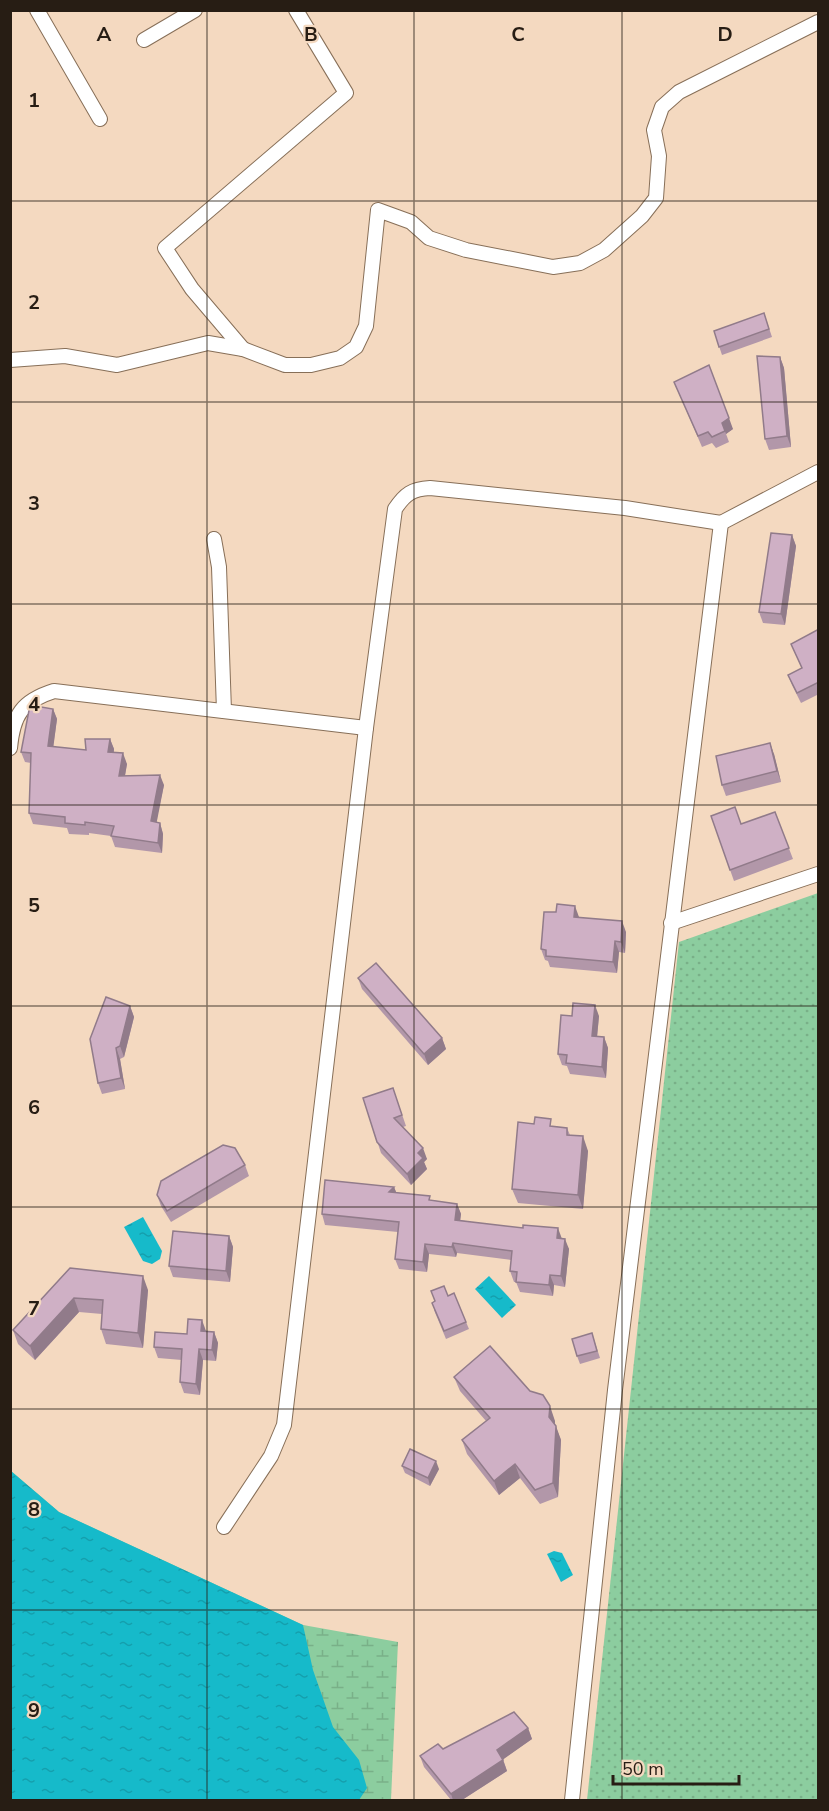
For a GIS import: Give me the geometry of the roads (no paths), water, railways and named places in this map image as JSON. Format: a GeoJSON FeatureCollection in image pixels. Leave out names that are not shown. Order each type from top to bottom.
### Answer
{"type":"FeatureCollection","features":[{"type":"Feature","properties":{"kind":"street"},"geometry":{"type":"LineString","coordinates":[[38,10],[100,119]]}},
{"type":"Feature","properties":{"kind":"street"},"geometry":{"type":"LineString","coordinates":[[144,40],[195,10]]}},
{"type":"Feature","properties":{"kind":"street"},"geometry":{"type":"LineString","coordinates":[[243,349],[192,289],[165,248],[346,93],[296,10]]}},
{"type":"Feature","properties":{"kind":"street"},"geometry":{"type":"LineString","coordinates":[[10,360],[65,356],[117,365],[208,343],[243,349],[285,365],[311,365],[340,358],[356,347],[366,326],[378,210],[411,222],[429,238],[466,250],[553,267],[580,263],[604,250],[642,216],[656,198],[659,156],[654,130],[662,107],[680,92],[819,22]]}},
{"type":"Feature","properties":{"kind":"street"},"geometry":{"type":"LineString","coordinates":[[224,1527],[272,1456],[284,1425],[366,728],[395,509],[403,497],[414,489],[430,488],[625,508],[721,523],[819,472]]}},
{"type":"Feature","properties":{"kind":"street"},"geometry":{"type":"LineString","coordinates":[[572,1800],[615,1390],[721,523]]}},
{"type":"Feature","properties":{"kind":"street"},"geometry":{"type":"LineString","coordinates":[[214,539],[219,567],[224,711]]}},
{"type":"Feature","properties":{"kind":"street"},"geometry":{"type":"LineString","coordinates":[[10,748],[12,728],[23,706],[40,695],[54,691],[366,728]]}},
{"type":"Feature","properties":{"kind":"street"},"geometry":{"type":"LineString","coordinates":[[671,923],[819,874]]}},
{"type":"Feature","properties":{"kind":"water"},"geometry":{"type":"Polygon","coordinates":[[[143,1217],[162,1251],[160,1259],[152,1264],[143,1261],[124,1227],[143,1217]]]}},
{"type":"Feature","properties":{"kind":"water"},"geometry":{"type":"Polygon","coordinates":[[[489,1276],[516,1305],[502,1318],[475,1289],[489,1276]]]}},
{"type":"Feature","properties":{"kind":"water"},"geometry":{"type":"Polygon","coordinates":[[[11,1471],[59,1512],[303,1625],[313,1670],[333,1727],[359,1760],[367,1788],[359,1800],[11,1800],[11,1471]]]}},
{"type":"Feature","properties":{"kind":"water"},"geometry":{"type":"Polygon","coordinates":[[[554,1551],[562,1553],[573,1575],[561,1582],[547,1554],[554,1551]]]}}]}
